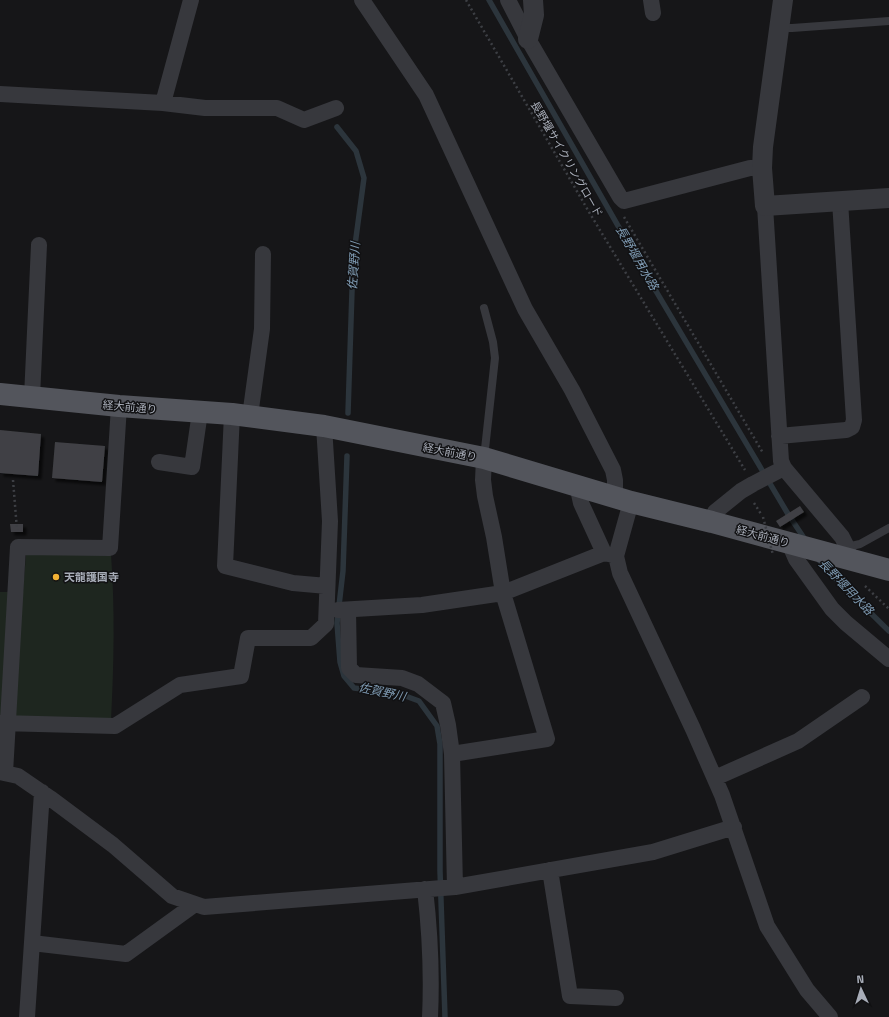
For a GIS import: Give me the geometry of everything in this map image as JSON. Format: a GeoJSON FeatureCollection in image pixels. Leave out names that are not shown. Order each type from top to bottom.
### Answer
{"type":"FeatureCollection","features":[{"type":"Feature","properties":{"kind":"main road","name":"経大前通り"},"geometry":{"type":"LineString","coordinates":[[0,394],[119,406],[241,415],[324,426],[484,458],[623,499],[712,522],[785,547],[842,553],[889,570]]}},
{"type":"Feature","properties":{"kind":"street"},"geometry":{"type":"LineString","coordinates":[[163,103],[191,0]]}},
{"type":"Feature","properties":{"kind":"street"},"geometry":{"type":"LineString","coordinates":[[362,0],[426,95],[525,309],[572,390],[613,470],[615,480],[623,499],[610,555]]}},
{"type":"Feature","properties":{"kind":"street"},"geometry":{"type":"LineString","coordinates":[[508,0],[528,38],[620,197],[624,201],[750,168],[762,168]]}},
{"type":"Feature","properties":{"kind":"street"},"geometry":{"type":"LineString","coordinates":[[528,38],[534,15],[534,0]]}},
{"type":"Feature","properties":{"kind":"street"},"geometry":{"type":"LineString","coordinates":[[712,522],[715,512],[741,491],[772,474],[781,461],[762,168],[763,147],[784,0]]}},
{"type":"Feature","properties":{"kind":"street"},"geometry":{"type":"LineString","coordinates":[[0,94],[163,103],[205,108],[277,108],[304,120],[336,108]]}},
{"type":"Feature","properties":{"kind":"street"},"geometry":{"type":"LineString","coordinates":[[765,206],[889,198]]}},
{"type":"Feature","properties":{"kind":"street"},"geometry":{"type":"LineString","coordinates":[[779,436],[846,430],[852,426],[854,420],[840,201]]}},
{"type":"Feature","properties":{"kind":"street"},"geometry":{"type":"LineString","coordinates":[[32,397],[39,245]]}},
{"type":"Feature","properties":{"kind":"street"},"geometry":{"type":"LineString","coordinates":[[263,254],[262,329],[241,415],[224,566],[293,583],[327,586]]}},
{"type":"Feature","properties":{"kind":"street"},"geometry":{"type":"LineString","coordinates":[[119,406],[110,548],[18,547],[3,724],[2,773],[18,776],[42,792],[114,845],[172,896],[204,907],[440,888],[653,852],[734,827]]}},
{"type":"Feature","properties":{"kind":"street"},"geometry":{"type":"LineString","coordinates":[[159,462],[192,468],[200,412]]}},
{"type":"Feature","properties":{"kind":"street"},"geometry":{"type":"LineString","coordinates":[[324,426],[330,521],[327,586],[337,610],[349,668],[356,675],[402,678],[418,684],[443,703],[448,725],[452,754],[440,888],[430,936],[430,1017]]}},
{"type":"Feature","properties":{"kind":"street"},"geometry":{"type":"LineString","coordinates":[[452,754],[547,739],[503,593],[494,537],[485,496],[483,480],[484,458]]}},
{"type":"Feature","properties":{"kind":"street"},"geometry":{"type":"LineString","coordinates":[[772,474],[842,537],[842,553]]}},
{"type":"Feature","properties":{"kind":"street"},"geometry":{"type":"LineString","coordinates":[[577,485],[581,503],[620,573],[714,778],[734,827],[767,926],[807,990],[830,1017]]}},
{"type":"Feature","properties":{"kind":"street"},"geometry":{"type":"LineString","coordinates":[[785,547],[796,559],[832,609],[846,623],[889,659]]}},
{"type":"Feature","properties":{"kind":"street"},"geometry":{"type":"LineString","coordinates":[[3,724],[115,726],[180,685],[241,676],[248,638],[311,638],[326,624],[337,610],[422,605],[503,593],[610,555]]}},
{"type":"Feature","properties":{"kind":"street"},"geometry":{"type":"LineString","coordinates":[[714,778],[798,741],[862,697]]}},
{"type":"Feature","properties":{"kind":"street"},"geometry":{"type":"LineString","coordinates":[[27,1017],[42,792]]}},
{"type":"Feature","properties":{"kind":"street"},"geometry":{"type":"LineString","coordinates":[[550,870],[570,996],[616,998]]}},
{"type":"Feature","properties":{"kind":"street"},"geometry":{"type":"LineString","coordinates":[[32,943],[126,954],[195,904]]}},
{"type":"Feature","properties":{"kind":"lane"},"geometry":{"type":"LineString","coordinates":[[780,28],[889,21]]}},
{"type":"Feature","properties":{"kind":"lane"},"geometry":{"type":"LineString","coordinates":[[484,308],[493,342],[495,358],[484,458]]}},
{"type":"Feature","properties":{"kind":"lane"},"geometry":{"type":"LineString","coordinates":[[842,553],[889,528]]}},
{"type":"Feature","properties":{"kind":"path","name":"長野堰サイクリングロード"},"geometry":{"type":"LineString","coordinates":[[466,0],[589,212],[744,468]]}},
{"type":"Feature","properties":{"kind":"path"},"geometry":{"type":"LineString","coordinates":[[620,197],[614,201],[765,457]]}},
{"type":"Feature","properties":{"kind":"path"},"geometry":{"type":"LineString","coordinates":[[13,480],[17,536]]}},
{"type":"Feature","properties":{"kind":"path"},"geometry":{"type":"LineString","coordinates":[[752,500],[785,547]]}},
{"type":"Feature","properties":{"kind":"path"},"geometry":{"type":"LineString","coordinates":[[864,584],[889,609]]}},
{"type":"Feature","properties":{"kind":"shaded area"},"geometry":{"type":"Polygon","coordinates":[[[26,554],[111,554],[114,637],[111,720],[13,717],[26,554]]]}},
{"type":"Feature","properties":{"kind":"shaded area"},"geometry":{"type":"Polygon","coordinates":[[[0,592],[9,592],[3,716],[0,716],[0,592]]]}},
{"type":"Feature","properties":{"kind":"building"},"geometry":{"type":"Polygon","coordinates":[[[0,430],[41,434],[38,476],[0,473],[0,430]]]}},
{"type":"Feature","properties":{"kind":"building"},"geometry":{"type":"Polygon","coordinates":[[[55,442],[105,446],[102,482],[52,478],[55,442]]]}},
{"type":"Feature","properties":{"kind":"building"},"geometry":{"type":"Polygon","coordinates":[[[800,506],[804,512],[780,527],[776,521],[800,506]]]}},
{"type":"Feature","properties":{"kind":"building"},"geometry":{"type":"Polygon","coordinates":[[[10,524],[23,524],[23,532],[11,532],[10,524]]]}},
{"type":"Feature","properties":{"kind":"waterway","name":"長野堰用水路"},"geometry":{"type":"LineString","coordinates":[[489,0],[637,259],[788,514]]}},
{"type":"Feature","properties":{"kind":"waterway","name":"佐賀野川"},"geometry":{"type":"LineString","coordinates":[[337,127],[356,151],[364,178],[353,260],[348,413]]}},
{"type":"Feature","properties":{"kind":"waterway","name":"佐賀野川"},"geometry":{"type":"LineString","coordinates":[[347,456],[343,571],[337,623],[340,662],[344,676],[354,688],[400,694],[419,701],[437,726],[440,744],[440,871],[445,1017]]}},
{"type":"Feature","properties":{"kind":"waterway","name":"長野堰用水路"},"geometry":{"type":"LineString","coordinates":[[792,520],[806,541]]}},
{"type":"Feature","properties":{"kind":"waterway","name":"長野堰用水路"},"geometry":{"type":"LineString","coordinates":[[817,557],[824,567],[889,631]]}},
{"type":"Feature","properties":{"kind":"place","name":"天龍護国寺"},"geometry":{"type":"Point","coordinates":[56,577]}}]}
